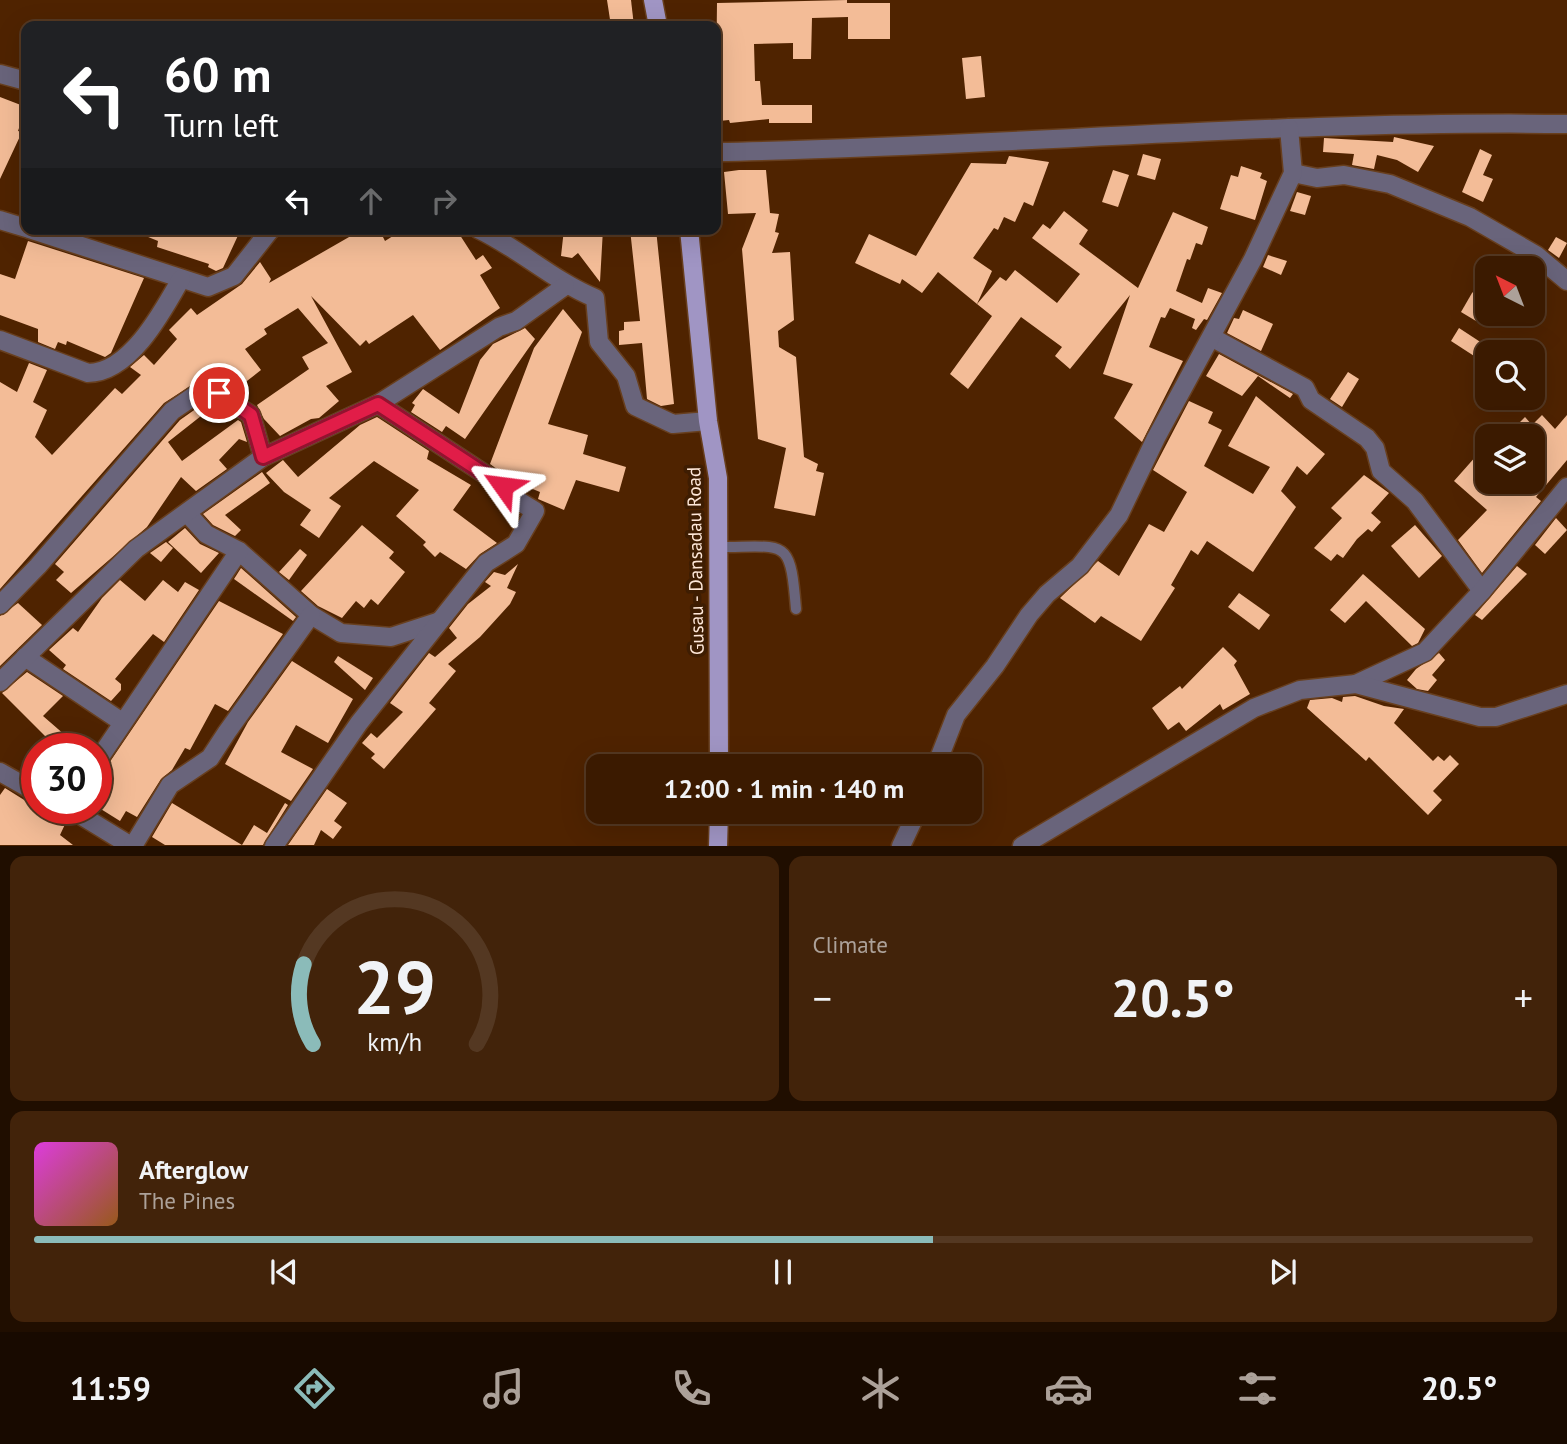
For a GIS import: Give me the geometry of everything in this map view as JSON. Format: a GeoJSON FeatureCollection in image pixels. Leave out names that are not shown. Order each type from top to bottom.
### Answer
{"type":"FeatureCollection","features":[{"type":"Feature","properties":{"kind":"main road"},"geometry":{"type":"LineString","coordinates":[[653,0],[657,21]]}},
{"type":"Feature","properties":{"kind":"main road","name":"Gusau - Dansadau Road"},"geometry":{"type":"LineString","coordinates":[[691,235],[708,421],[718,478],[719,754]]}},
{"type":"Feature","properties":{"kind":"main road"},"geometry":{"type":"LineString","coordinates":[[718,845],[719,824]]}},
{"type":"Feature","properties":{"kind":"street"},"geometry":{"type":"LineString","coordinates":[[0,74],[21,80]]}},
{"type":"Feature","properties":{"kind":"street"},"geometry":{"type":"LineString","coordinates":[[721,152],[1429,122],[1567,124]]}},
{"type":"Feature","properties":{"kind":"street"},"geometry":{"type":"LineString","coordinates":[[941,754],[956,715],[995,666],[1029,615],[1080,566],[1119,515],[1156,438],[1213,338],[1293,173],[1289,128]]}},
{"type":"Feature","properties":{"kind":"street"},"geometry":{"type":"LineString","coordinates":[[1293,173],[1317,178],[1344,175],[1390,184],[1470,217],[1536,254],[1567,281]]}},
{"type":"Feature","properties":{"kind":"street"},"geometry":{"type":"LineString","coordinates":[[0,220],[21,227]]}},
{"type":"Feature","properties":{"kind":"street"},"geometry":{"type":"LineString","coordinates":[[46,235],[208,287],[234,276],[266,235]]}},
{"type":"Feature","properties":{"kind":"street"},"geometry":{"type":"LineString","coordinates":[[489,235],[565,286],[595,298],[599,342],[626,376],[635,406],[673,424],[708,421]]}},
{"type":"Feature","properties":{"kind":"street"},"geometry":{"type":"LineString","coordinates":[[0,340],[88,373],[99,373],[121,362],[151,327],[181,279]]}},
{"type":"Feature","properties":{"kind":"street"},"geometry":{"type":"LineString","coordinates":[[0,682],[136,549],[188,514],[263,457],[378,404],[499,327],[516,321],[565,286]]}},
{"type":"Feature","properties":{"kind":"street"},"geometry":{"type":"LineString","coordinates":[[1213,338],[1305,388],[1311,400],[1367,438],[1376,448],[1381,471],[1415,501],[1482,591]]}},
{"type":"Feature","properties":{"kind":"street"},"geometry":{"type":"LineString","coordinates":[[0,605],[38,566],[172,411],[206,387],[251,415],[263,457]]}},
{"type":"Feature","properties":{"kind":"street"},"geometry":{"type":"LineString","coordinates":[[274,845],[359,723],[486,563],[516,544],[535,511],[509,495],[503,486],[378,404]]}},
{"type":"Feature","properties":{"kind":"street"},"geometry":{"type":"LineString","coordinates":[[1022,845],[1254,708],[1300,690],[1356,684],[1425,652],[1482,591],[1567,487]]}},
{"type":"Feature","properties":{"kind":"street"},"geometry":{"type":"LineString","coordinates":[[188,514],[206,534],[239,551],[311,615],[341,634],[391,637],[440,621]]}},
{"type":"Feature","properties":{"kind":"street"},"geometry":{"type":"LineString","coordinates":[[112,738],[239,551]]}},
{"type":"Feature","properties":{"kind":"street"},"geometry":{"type":"LineString","coordinates":[[96,824],[132,845],[170,785],[217,751],[311,615]]}},
{"type":"Feature","properties":{"kind":"street"},"geometry":{"type":"LineString","coordinates":[[25,657],[122,723]]}},
{"type":"Feature","properties":{"kind":"street"},"geometry":{"type":"LineString","coordinates":[[1356,684],[1480,717],[1496,717],[1567,694]]}},
{"type":"Feature","properties":{"kind":"street"},"geometry":{"type":"LineString","coordinates":[[0,772],[21,784]]}},
{"type":"Feature","properties":{"kind":"street"},"geometry":{"type":"LineString","coordinates":[[901,845],[911,824]]}},
{"type":"Feature","properties":{"kind":"lane"},"geometry":{"type":"LineString","coordinates":[[718,547],[773,547],[783,551],[792,562],[796,608]]}},
{"type":"Feature","properties":{"kind":"building"},"geometry":{"type":"Polygon","coordinates":[[[607,0],[631,0],[633,21],[610,21],[607,0]]]}},
{"type":"Feature","properties":{"kind":"building"},"geometry":{"type":"Polygon","coordinates":[[[847,0],[847,3],[890,3],[890,39],[848,39],[848,17],[812,18],[811,59],[793,59],[793,43],[754,44],[755,81],[760,81],[762,105],[812,105],[812,123],[769,123],[769,119],[730,123],[729,120],[721,121],[721,21],[717,21],[717,3],[847,0]]]}},
{"type":"Feature","properties":{"kind":"building"},"geometry":{"type":"Polygon","coordinates":[[[981,56],[985,97],[966,99],[962,58],[981,56]]]}},
{"type":"Feature","properties":{"kind":"building"},"geometry":{"type":"Polygon","coordinates":[[[0,97],[21,105],[18,131],[21,134],[0,179],[0,97]]]}},
{"type":"Feature","properties":{"kind":"building"},"geometry":{"type":"Polygon","coordinates":[[[1394,137],[1434,146],[1418,172],[1397,160],[1377,155],[1374,169],[1352,165],[1354,154],[1323,152],[1324,138],[1393,142],[1394,137]]]}},
{"type":"Feature","properties":{"kind":"building"},"geometry":{"type":"Polygon","coordinates":[[[1480,149],[1492,155],[1483,175],[1493,179],[1483,202],[1462,192],[1480,149]]]}},
{"type":"Feature","properties":{"kind":"building"},"geometry":{"type":"Polygon","coordinates":[[[1143,154],[1161,159],[1155,180],[1137,175],[1143,154]]]}},
{"type":"Feature","properties":{"kind":"building"},"geometry":{"type":"Polygon","coordinates":[[[1009,156],[1049,162],[1033,206],[1024,202],[1015,222],[1004,217],[998,230],[994,228],[973,258],[992,271],[977,304],[938,272],[922,293],[902,279],[900,284],[855,263],[869,234],[916,256],[971,163],[1006,164],[1009,156]]]}},
{"type":"Feature","properties":{"kind":"building"},"geometry":{"type":"Polygon","coordinates":[[[1241,166],[1262,173],[1260,178],[1267,181],[1255,220],[1220,209],[1231,175],[1238,177],[1241,166]]]}},
{"type":"Feature","properties":{"kind":"building"},"geometry":{"type":"Polygon","coordinates":[[[766,170],[770,213],[779,214],[775,232],[779,233],[772,253],[790,252],[794,320],[778,331],[779,347],[796,357],[804,457],[818,464],[816,471],[824,473],[815,516],[774,508],[786,448],[758,439],[742,249],[756,213],[728,214],[724,172],[766,170]]]}},
{"type":"Feature","properties":{"kind":"building"},"geometry":{"type":"Polygon","coordinates":[[[1113,170],[1129,175],[1118,207],[1102,202],[1113,170]]]}},
{"type":"Feature","properties":{"kind":"building"},"geometry":{"type":"Polygon","coordinates":[[[1297,192],[1311,196],[1305,215],[1290,211],[1297,192]]]}},
{"type":"Feature","properties":{"kind":"building"},"geometry":{"type":"Polygon","coordinates":[[[1064,211],[1088,230],[1079,244],[1138,288],[1173,212],[1208,227],[1202,245],[1196,243],[1190,260],[1187,259],[1176,291],[1202,303],[1208,288],[1222,293],[1207,320],[1204,319],[1196,330],[1192,328],[1195,319],[1170,308],[1165,318],[1161,317],[1149,347],[1183,361],[1142,442],[1114,418],[1133,384],[1103,374],[1130,295],[1070,369],[1055,356],[1062,347],[1021,317],[968,389],[950,374],[992,316],[977,304],[1000,277],[1006,281],[1015,270],[1057,303],[1080,274],[1032,238],[1043,224],[1050,229],[1064,211]]]}},
{"type":"Feature","properties":{"kind":"building"},"geometry":{"type":"Polygon","coordinates":[[[143,235],[238,235],[223,268],[216,271],[208,267],[209,264],[157,247],[158,241],[143,235]]]}},
{"type":"Feature","properties":{"kind":"building"},"geometry":{"type":"Polygon","coordinates":[[[353,235],[382,235],[385,241],[394,235],[460,235],[476,260],[483,255],[492,268],[480,275],[500,308],[440,350],[413,315],[369,344],[366,340],[360,346],[311,296],[352,372],[326,386],[339,401],[319,418],[311,419],[280,436],[264,419],[257,405],[309,369],[302,357],[328,343],[298,308],[264,329],[267,334],[245,349],[261,370],[234,391],[206,376],[164,403],[0,589],[0,382],[17,392],[29,363],[47,370],[33,402],[47,410],[35,437],[52,455],[115,388],[122,394],[141,375],[130,367],[144,355],[154,365],[177,339],[169,330],[191,308],[197,315],[242,284],[260,262],[271,279],[269,283],[353,235]]]}},
{"type":"Feature","properties":{"kind":"building"},"geometry":{"type":"Polygon","coordinates":[[[563,235],[603,235],[600,282],[578,253],[572,258],[561,256],[563,235]]]}},
{"type":"Feature","properties":{"kind":"building"},"geometry":{"type":"Polygon","coordinates":[[[631,235],[657,235],[674,404],[661,406],[647,399],[642,343],[619,345],[619,331],[624,330],[624,322],[640,321],[631,235]]]}},
{"type":"Feature","properties":{"kind":"building"},"geometry":{"type":"Polygon","coordinates":[[[1556,237],[1567,243],[1559,258],[1548,250],[1556,237]]]}},
{"type":"Feature","properties":{"kind":"building"},"geometry":{"type":"Polygon","coordinates":[[[28,241],[144,278],[111,353],[105,357],[67,341],[66,345],[58,342],[55,349],[38,342],[38,329],[0,315],[0,274],[15,279],[28,241]]]}},
{"type":"Feature","properties":{"kind":"building"},"geometry":{"type":"Polygon","coordinates":[[[1268,255],[1287,261],[1281,275],[1263,267],[1268,255]]]}},
{"type":"Feature","properties":{"kind":"building"},"geometry":{"type":"Polygon","coordinates":[[[1475,290],[1475,320],[1461,312],[1475,290]]]}},
{"type":"Feature","properties":{"kind":"building"},"geometry":{"type":"Polygon","coordinates":[[[563,309],[582,332],[548,424],[588,435],[583,454],[626,467],[619,492],[576,480],[564,510],[538,499],[540,492],[513,481],[490,464],[534,348],[563,309]]]}},
{"type":"Feature","properties":{"kind":"building"},"geometry":{"type":"Polygon","coordinates":[[[1243,310],[1273,324],[1261,351],[1227,333],[1234,318],[1239,319],[1243,310]]]}},
{"type":"Feature","properties":{"kind":"building"},"geometry":{"type":"Polygon","coordinates":[[[525,328],[535,339],[465,439],[446,426],[442,432],[411,412],[415,405],[412,403],[423,389],[459,414],[480,360],[493,344],[525,328]]]}},
{"type":"Feature","properties":{"kind":"building"},"geometry":{"type":"Polygon","coordinates":[[[1459,328],[1477,340],[1475,340],[1475,357],[1451,341],[1459,328]]]}},
{"type":"Feature","properties":{"kind":"building"},"geometry":{"type":"Polygon","coordinates":[[[1219,354],[1293,394],[1290,398],[1258,376],[1242,396],[1206,376],[1219,354]]]}},
{"type":"Feature","properties":{"kind":"building"},"geometry":{"type":"Polygon","coordinates":[[[1348,372],[1359,379],[1342,407],[1330,399],[1348,372]]]}},
{"type":"Feature","properties":{"kind":"building"},"geometry":{"type":"Polygon","coordinates":[[[1256,396],[1325,454],[1307,475],[1297,466],[1281,491],[1296,507],[1253,572],[1207,541],[1198,555],[1191,550],[1171,585],[1175,588],[1141,641],[1101,616],[1095,623],[1060,598],[1098,561],[1119,576],[1149,524],[1164,532],[1187,492],[1153,470],[1189,401],[1213,412],[1208,423],[1222,430],[1204,466],[1253,494],[1270,467],[1228,446],[1256,396]]]}},
{"type":"Feature","properties":{"kind":"building"},"geometry":{"type":"Polygon","coordinates":[[[207,401],[215,405],[168,442],[182,461],[238,420],[247,442],[239,439],[219,460],[227,469],[196,491],[181,477],[147,527],[71,593],[56,580],[64,572],[55,564],[180,420],[207,401]]]}},
{"type":"Feature","properties":{"kind":"building"},"geometry":{"type":"Polygon","coordinates":[[[1542,415],[1555,429],[1567,415],[1567,460],[1545,486],[1545,424],[1533,424],[1542,415]]]}},
{"type":"Feature","properties":{"kind":"building"},"geometry":{"type":"Polygon","coordinates":[[[377,417],[429,451],[427,459],[471,485],[453,510],[497,543],[480,554],[466,569],[440,552],[435,557],[423,545],[426,542],[396,516],[419,490],[374,461],[329,498],[341,506],[319,538],[300,525],[311,510],[284,492],[266,473],[283,460],[298,477],[360,425],[377,417]]]}},
{"type":"Feature","properties":{"kind":"building"},"geometry":{"type":"Polygon","coordinates":[[[1525,417],[1531,424],[1518,424],[1525,417]]]}},
{"type":"Feature","properties":{"kind":"building"},"geometry":{"type":"Polygon","coordinates":[[[1475,457],[1475,494],[1539,494],[1536,497],[1541,501],[1482,573],[1458,540],[1487,510],[1454,481],[1475,457]]]}},
{"type":"Feature","properties":{"kind":"building"},"geometry":{"type":"Polygon","coordinates":[[[262,472],[270,483],[225,515],[241,530],[235,536],[213,525],[203,514],[262,472]]]}},
{"type":"Feature","properties":{"kind":"building"},"geometry":{"type":"Polygon","coordinates":[[[1364,475],[1389,493],[1371,513],[1381,522],[1372,532],[1368,529],[1357,539],[1343,558],[1337,554],[1331,561],[1314,548],[1342,518],[1331,508],[1364,475]]]}},
{"type":"Feature","properties":{"kind":"building"},"geometry":{"type":"Polygon","coordinates":[[[1556,518],[1567,530],[1545,554],[1535,545],[1556,518]]]}},
{"type":"Feature","properties":{"kind":"building"},"geometry":{"type":"Polygon","coordinates":[[[362,525],[394,552],[389,558],[405,572],[378,605],[371,599],[364,608],[356,601],[342,618],[318,606],[301,591],[362,525]]]}},
{"type":"Feature","properties":{"kind":"building"},"geometry":{"type":"Polygon","coordinates":[[[1415,525],[1442,556],[1419,578],[1391,546],[1415,525]]]}},
{"type":"Feature","properties":{"kind":"building"},"geometry":{"type":"Polygon","coordinates":[[[185,528],[200,544],[219,553],[201,573],[168,542],[185,528]]]}},
{"type":"Feature","properties":{"kind":"building"},"geometry":{"type":"Polygon","coordinates":[[[166,542],[173,548],[161,562],[150,553],[166,542]]]}},
{"type":"Feature","properties":{"kind":"building"},"geometry":{"type":"Polygon","coordinates":[[[300,549],[307,555],[289,580],[279,572],[300,549]]]}},
{"type":"Feature","properties":{"kind":"building"},"geometry":{"type":"Polygon","coordinates":[[[518,564],[507,588],[516,592],[510,604],[480,637],[448,664],[456,671],[429,703],[436,709],[384,769],[371,758],[375,754],[362,743],[371,733],[377,738],[403,712],[390,703],[429,653],[435,657],[457,638],[449,628],[468,604],[491,586],[485,582],[494,572],[505,575],[518,564]]]}},
{"type":"Feature","properties":{"kind":"building"},"geometry":{"type":"Polygon","coordinates":[[[1517,566],[1527,574],[1482,620],[1475,615],[1517,566]]]}},
{"type":"Feature","properties":{"kind":"building"},"geometry":{"type":"Polygon","coordinates":[[[241,568],[296,617],[293,621],[234,579],[241,568]]]}},
{"type":"Feature","properties":{"kind":"building"},"geometry":{"type":"Polygon","coordinates":[[[1363,574],[1425,629],[1418,643],[1412,646],[1366,601],[1345,623],[1330,610],[1363,574]]]}},
{"type":"Feature","properties":{"kind":"building"},"geometry":{"type":"Polygon","coordinates":[[[120,580],[145,601],[163,580],[178,592],[185,582],[199,590],[164,642],[153,634],[115,679],[121,684],[121,690],[111,701],[63,669],[66,665],[49,650],[73,628],[78,632],[102,598],[120,580]]]}},
{"type":"Feature","properties":{"kind":"building"},"geometry":{"type":"Polygon","coordinates":[[[1239,593],[1270,615],[1259,630],[1228,607],[1239,593]]]}},
{"type":"Feature","properties":{"kind":"building"},"geometry":{"type":"Polygon","coordinates":[[[219,601],[283,634],[228,711],[215,704],[190,750],[185,748],[137,817],[126,811],[120,821],[112,816],[112,759],[219,601]]]}},
{"type":"Feature","properties":{"kind":"building"},"geometry":{"type":"Polygon","coordinates":[[[18,603],[42,625],[0,666],[0,616],[18,603]]]}},
{"type":"Feature","properties":{"kind":"building"},"geometry":{"type":"Polygon","coordinates":[[[1223,647],[1237,661],[1234,665],[1250,694],[1223,710],[1220,704],[1186,731],[1179,722],[1168,730],[1152,708],[1180,686],[1182,689],[1223,647]]]}},
{"type":"Feature","properties":{"kind":"building"},"geometry":{"type":"Polygon","coordinates":[[[1439,653],[1445,660],[1432,675],[1437,680],[1428,691],[1417,689],[1407,680],[1416,669],[1439,653]]]}},
{"type":"Feature","properties":{"kind":"building"},"geometry":{"type":"Polygon","coordinates":[[[338,656],[373,678],[365,690],[334,662],[338,656]]]}},
{"type":"Feature","properties":{"kind":"building"},"geometry":{"type":"Polygon","coordinates":[[[292,661],[353,699],[328,743],[296,725],[281,752],[313,769],[291,801],[225,764],[248,722],[292,661]]]}},
{"type":"Feature","properties":{"kind":"building"},"geometry":{"type":"Polygon","coordinates":[[[27,672],[63,696],[43,716],[63,733],[42,733],[2,693],[27,672]]]}},
{"type":"Feature","properties":{"kind":"building"},"geometry":{"type":"Polygon","coordinates":[[[1355,696],[1384,706],[1404,709],[1394,723],[1433,761],[1438,756],[1444,761],[1450,755],[1459,764],[1433,791],[1442,800],[1428,815],[1369,757],[1366,761],[1307,708],[1310,700],[1332,698],[1342,702],[1343,697],[1355,696]]]}},
{"type":"Feature","properties":{"kind":"building"},"geometry":{"type":"Polygon","coordinates":[[[5,788],[21,798],[21,824],[65,824],[60,835],[73,845],[0,845],[0,795],[5,788]]]}},
{"type":"Feature","properties":{"kind":"building"},"geometry":{"type":"Polygon","coordinates":[[[327,789],[347,803],[334,821],[342,827],[333,839],[321,830],[314,845],[288,845],[327,789]]]}},
{"type":"Feature","properties":{"kind":"building"},"geometry":{"type":"Polygon","coordinates":[[[172,803],[242,845],[165,845],[152,837],[172,803]]]}},
{"type":"Feature","properties":{"kind":"building"},"geometry":{"type":"Polygon","coordinates":[[[285,803],[288,805],[263,845],[242,845],[254,825],[267,833],[285,803]]]}},
{"type":"Feature","properties":{"kind":"route"},"geometry":{"type":"LineString","coordinates":[[219,393],[251,415],[263,457],[378,404],[503,486]]}}]}
